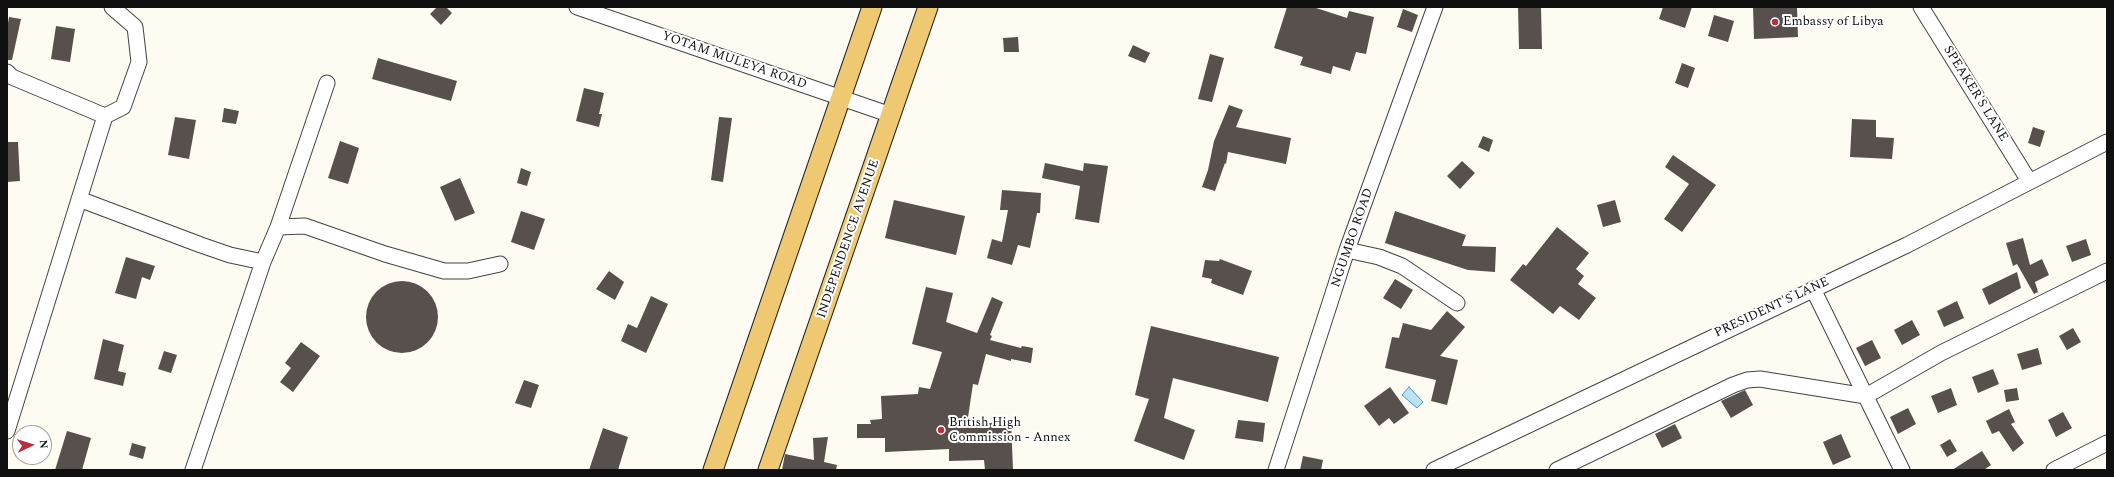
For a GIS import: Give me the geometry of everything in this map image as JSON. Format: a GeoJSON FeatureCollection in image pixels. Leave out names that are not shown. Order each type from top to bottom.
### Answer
{"type":"FeatureCollection","features":[{"type":"Feature","properties":{"kind":"main road"},"geometry":{"type":"LineString","coordinates":[[713,470],[872,7]]}},
{"type":"Feature","properties":{"kind":"main road","name":"INDEPENDENCE AVENUE"},"geometry":{"type":"LineString","coordinates":[[768,470],[892,115],[928,7]]}},
{"type":"Feature","properties":{"kind":"street"},"geometry":{"type":"LineString","coordinates":[[7,431],[105,116],[123,107],[139,62],[135,27],[112,7]]}},
{"type":"Feature","properties":{"kind":"street","name":"YOTAM MULEYA ROAD"},"geometry":{"type":"LineString","coordinates":[[577,7],[892,115]]}},
{"type":"Feature","properties":{"kind":"street","name":"NGUMBO ROAD"},"geometry":{"type":"LineString","coordinates":[[1276,470],[1347,250],[1435,7]]}},
{"type":"Feature","properties":{"kind":"street","name":"SPEAKER'S LANE"},"geometry":{"type":"LineString","coordinates":[[1921,7],[2029,181]]}},
{"type":"Feature","properties":{"kind":"street"},"geometry":{"type":"LineString","coordinates":[[7,72],[12,77],[105,116]]}},
{"type":"Feature","properties":{"kind":"street"},"geometry":{"type":"LineString","coordinates":[[193,470],[263,262],[278,227],[327,84]]}},
{"type":"Feature","properties":{"kind":"street","name":"PRESIDENT'S LANE"},"geometry":{"type":"LineString","coordinates":[[1434,470],[1907,245],[2107,142]]}},
{"type":"Feature","properties":{"kind":"street"},"geometry":{"type":"LineString","coordinates":[[79,199],[230,255],[263,262]]}},
{"type":"Feature","properties":{"kind":"street"},"geometry":{"type":"LineString","coordinates":[[278,227],[305,226],[385,254],[444,271],[468,271],[500,264]]}},
{"type":"Feature","properties":{"kind":"street"},"geometry":{"type":"LineString","coordinates":[[1347,250],[1380,257],[1402,266],[1457,303]]}},
{"type":"Feature","properties":{"kind":"street"},"geometry":{"type":"LineString","coordinates":[[1557,470],[1733,385],[1748,380],[1760,379],[1866,396],[1941,353],[2107,271]]}},
{"type":"Feature","properties":{"kind":"street"},"geometry":{"type":"LineString","coordinates":[[1813,289],[1902,470]]}},
{"type":"Feature","properties":{"kind":"street"},"geometry":{"type":"LineString","coordinates":[[2054,470],[2107,443]]}},
{"type":"Feature","properties":{"kind":"water"},"geometry":{"type":"Polygon","coordinates":[[[1409,387],[1423,402],[1417,408],[1402,395],[1409,387]]]}},
{"type":"Feature","properties":{"kind":"building"},"geometry":{"type":"Polygon","coordinates":[[[437,7],[446,7],[452,13],[441,25],[430,14],[437,7]]]}},
{"type":"Feature","properties":{"kind":"building"},"geometry":{"type":"Polygon","coordinates":[[[1287,7],[1313,7],[1347,18],[1349,11],[1374,17],[1366,54],[1356,52],[1350,71],[1333,66],[1331,74],[1300,65],[1303,57],[1274,48],[1287,7]]]}},
{"type":"Feature","properties":{"kind":"building"},"geometry":{"type":"Polygon","coordinates":[[[1518,7],[1541,7],[1542,49],[1519,49],[1518,7]]]}},
{"type":"Feature","properties":{"kind":"building"},"geometry":{"type":"Polygon","coordinates":[[[1663,7],[1692,7],[1685,28],[1659,19],[1663,7]]]}},
{"type":"Feature","properties":{"kind":"building","name":"Embassy of Libya"},"geometry":{"type":"Polygon","coordinates":[[[1753,7],[1797,7],[1798,37],[1754,39],[1753,7]]]}},
{"type":"Feature","properties":{"kind":"building"},"geometry":{"type":"Polygon","coordinates":[[[1403,9],[1418,15],[1412,32],[1397,27],[1403,9]]]}},
{"type":"Feature","properties":{"kind":"building"},"geometry":{"type":"Polygon","coordinates":[[[1714,15],[1734,21],[1728,42],[1708,36],[1714,15]]]}},
{"type":"Feature","properties":{"kind":"building"},"geometry":{"type":"Polygon","coordinates":[[[9,17],[21,19],[12,60],[7,60],[7,29],[9,17]]]}},
{"type":"Feature","properties":{"kind":"building"},"geometry":{"type":"Polygon","coordinates":[[[56,26],[75,29],[70,62],[51,59],[56,26]]]}},
{"type":"Feature","properties":{"kind":"building"},"geometry":{"type":"Polygon","coordinates":[[[1018,37],[1019,52],[1004,52],[1003,38],[1018,37]]]}},
{"type":"Feature","properties":{"kind":"building"},"geometry":{"type":"Polygon","coordinates":[[[1133,45],[1150,53],[1145,63],[1128,56],[1133,45]]]}},
{"type":"Feature","properties":{"kind":"building"},"geometry":{"type":"Polygon","coordinates":[[[1210,54],[1224,58],[1212,102],[1198,99],[1210,54]]]}},
{"type":"Feature","properties":{"kind":"building"},"geometry":{"type":"Polygon","coordinates":[[[378,58],[457,81],[451,101],[372,79],[378,58]]]}},
{"type":"Feature","properties":{"kind":"building"},"geometry":{"type":"Polygon","coordinates":[[[1682,63],[1695,68],[1688,88],[1675,83],[1682,63]]]}},
{"type":"Feature","properties":{"kind":"building"},"geometry":{"type":"Polygon","coordinates":[[[584,88],[604,93],[599,114],[602,114],[599,127],[576,121],[584,88]]]}},
{"type":"Feature","properties":{"kind":"building"},"geometry":{"type":"Polygon","coordinates":[[[1229,105],[1243,110],[1236,127],[1291,138],[1286,164],[1228,152],[1226,164],[1225,163],[1215,191],[1202,187],[1208,170],[1214,141],[1229,105]]]}},
{"type":"Feature","properties":{"kind":"building"},"geometry":{"type":"Polygon","coordinates":[[[224,108],[239,111],[236,124],[222,122],[224,108]]]}},
{"type":"Feature","properties":{"kind":"building"},"geometry":{"type":"Polygon","coordinates":[[[175,117],[196,120],[189,159],[168,155],[175,117]]]}},
{"type":"Feature","properties":{"kind":"building"},"geometry":{"type":"Polygon","coordinates":[[[719,117],[732,118],[723,182],[711,180],[719,117]]]}},
{"type":"Feature","properties":{"kind":"building"},"geometry":{"type":"Polygon","coordinates":[[[1852,119],[1876,120],[1876,137],[1894,138],[1892,159],[1850,157],[1852,119]]]}},
{"type":"Feature","properties":{"kind":"building"},"geometry":{"type":"Polygon","coordinates":[[[2033,127],[2045,131],[2040,147],[2028,143],[2033,127]]]}},
{"type":"Feature","properties":{"kind":"building"},"geometry":{"type":"Polygon","coordinates":[[[1483,136],[1493,140],[1489,152],[1478,147],[1483,136]]]}},
{"type":"Feature","properties":{"kind":"building"},"geometry":{"type":"Polygon","coordinates":[[[340,141],[359,148],[348,184],[328,178],[340,141]]]}},
{"type":"Feature","properties":{"kind":"building"},"geometry":{"type":"Polygon","coordinates":[[[7,142],[18,142],[20,181],[7,182],[7,142]]]}},
{"type":"Feature","properties":{"kind":"building"},"geometry":{"type":"Polygon","coordinates":[[[1673,155],[1716,185],[1682,232],[1664,219],[1689,184],[1665,167],[1673,155]]]}},
{"type":"Feature","properties":{"kind":"building"},"geometry":{"type":"Polygon","coordinates":[[[1462,161],[1475,173],[1460,189],[1447,176],[1462,161]]]}},
{"type":"Feature","properties":{"kind":"building"},"geometry":{"type":"Polygon","coordinates":[[[1045,163],[1083,171],[1084,163],[1108,166],[1099,223],[1075,219],[1080,186],[1042,178],[1045,163]]]}},
{"type":"Feature","properties":{"kind":"building"},"geometry":{"type":"Polygon","coordinates":[[[521,168],[531,172],[527,186],[517,183],[521,168]]]}},
{"type":"Feature","properties":{"kind":"building"},"geometry":{"type":"Polygon","coordinates":[[[460,178],[475,213],[455,221],[440,187],[460,178]]]}},
{"type":"Feature","properties":{"kind":"building"},"geometry":{"type":"Polygon","coordinates":[[[1002,190],[1041,193],[1040,213],[1037,213],[1030,248],[1018,245],[1012,265],[987,258],[992,239],[1002,242],[1008,210],[1000,210],[1002,190]]]}},
{"type":"Feature","properties":{"kind":"building"},"geometry":{"type":"Polygon","coordinates":[[[894,200],[965,216],[956,255],[885,238],[894,200]]]}},
{"type":"Feature","properties":{"kind":"building"},"geometry":{"type":"Polygon","coordinates":[[[1615,200],[1621,222],[1603,227],[1597,205],[1615,200]]]}},
{"type":"Feature","properties":{"kind":"building"},"geometry":{"type":"Polygon","coordinates":[[[521,211],[545,219],[534,250],[511,242],[521,211]]]}},
{"type":"Feature","properties":{"kind":"building"},"geometry":{"type":"Polygon","coordinates":[[[1395,211],[1466,235],[1462,246],[1496,247],[1495,272],[1468,270],[1385,243],[1395,211]]]}},
{"type":"Feature","properties":{"kind":"building"},"geometry":{"type":"Polygon","coordinates":[[[1557,227],[1589,253],[1576,269],[1584,276],[1578,284],[1596,298],[1579,320],[1560,306],[1553,314],[1510,280],[1523,264],[1526,266],[1557,227]]]}},
{"type":"Feature","properties":{"kind":"building"},"geometry":{"type":"Polygon","coordinates":[[[2023,238],[2030,265],[2042,259],[2049,275],[2035,282],[2038,292],[2034,294],[2017,264],[2013,266],[2006,243],[2023,238]]]}},
{"type":"Feature","properties":{"kind":"building"},"geometry":{"type":"Polygon","coordinates":[[[2086,239],[2091,255],[2072,262],[2066,246],[2086,239]]]}},
{"type":"Feature","properties":{"kind":"building"},"geometry":{"type":"Polygon","coordinates":[[[126,257],[155,266],[150,280],[142,277],[136,299],[115,293],[126,257]]]}},
{"type":"Feature","properties":{"kind":"building"},"geometry":{"type":"Polygon","coordinates":[[[1220,259],[1252,271],[1243,295],[1211,283],[1212,279],[1202,277],[1205,260],[1219,261],[1220,259]]]}},
{"type":"Feature","properties":{"kind":"building"},"geometry":{"type":"Polygon","coordinates":[[[609,271],[624,282],[615,300],[596,289],[609,271]]]}},
{"type":"Feature","properties":{"kind":"building"},"geometry":{"type":"Polygon","coordinates":[[[2017,272],[2021,288],[1989,305],[1982,289],[2017,272]]]}},
{"type":"Feature","properties":{"kind":"building"},"geometry":{"type":"Polygon","coordinates":[[[1395,279],[1413,290],[1401,309],[1383,298],[1395,279]]]}},
{"type":"Feature","properties":{"kind":"building"},"geometry":{"type":"Polygon","coordinates":[[[395,281],[409,281],[428,291],[438,310],[438,324],[428,343],[409,353],[395,353],[376,343],[366,324],[366,310],[376,291],[395,281]]]}},
{"type":"Feature","properties":{"kind":"building"},"geometry":{"type":"Polygon","coordinates":[[[926,287],[953,293],[946,322],[977,333],[992,297],[1003,302],[990,335],[992,336],[990,340],[1021,348],[1022,346],[1033,348],[1031,363],[1011,359],[1011,361],[986,354],[978,385],[973,384],[967,424],[1011,422],[1013,469],[985,470],[984,460],[949,461],[949,449],[885,452],[885,438],[857,438],[857,424],[871,424],[870,420],[882,419],[881,396],[918,394],[919,387],[930,389],[942,352],[912,344],[926,287]]]}},
{"type":"Feature","properties":{"kind":"building"},"geometry":{"type":"Polygon","coordinates":[[[651,296],[668,304],[646,353],[621,341],[628,324],[637,328],[651,296]]]}},
{"type":"Feature","properties":{"kind":"building"},"geometry":{"type":"Polygon","coordinates":[[[1957,301],[1964,318],[1944,327],[1937,311],[1957,301]]]}},
{"type":"Feature","properties":{"kind":"building"},"geometry":{"type":"Polygon","coordinates":[[[1447,311],[1465,327],[1440,356],[1458,360],[1447,405],[1431,401],[1436,380],[1385,368],[1392,337],[1399,338],[1403,323],[1431,330],[1447,311]]]}},
{"type":"Feature","properties":{"kind":"building"},"geometry":{"type":"Polygon","coordinates":[[[1912,320],[1920,335],[1902,345],[1894,330],[1912,320]]]}},
{"type":"Feature","properties":{"kind":"building"},"geometry":{"type":"Polygon","coordinates":[[[1151,326],[1279,357],[1268,402],[1173,378],[1164,418],[1195,430],[1184,460],[1134,441],[1149,399],[1135,395],[1151,326]]]}},
{"type":"Feature","properties":{"kind":"building"},"geometry":{"type":"Polygon","coordinates":[[[2073,328],[2081,342],[2067,350],[2059,336],[2073,328]]]}},
{"type":"Feature","properties":{"kind":"building"},"geometry":{"type":"Polygon","coordinates":[[[103,339],[124,345],[118,371],[126,373],[123,386],[94,379],[103,339]]]}},
{"type":"Feature","properties":{"kind":"building"},"geometry":{"type":"Polygon","coordinates":[[[1872,340],[1881,358],[1865,366],[1856,348],[1872,340]]]}},
{"type":"Feature","properties":{"kind":"building"},"geometry":{"type":"Polygon","coordinates":[[[301,342],[320,356],[293,392],[280,382],[291,368],[285,363],[301,342]]]}},
{"type":"Feature","properties":{"kind":"building"},"geometry":{"type":"Polygon","coordinates":[[[2038,348],[2042,364],[2022,370],[2017,354],[2038,348]]]}},
{"type":"Feature","properties":{"kind":"building"},"geometry":{"type":"Polygon","coordinates":[[[164,351],[177,355],[171,373],[158,369],[164,351]]]}},
{"type":"Feature","properties":{"kind":"building"},"geometry":{"type":"Polygon","coordinates":[[[1993,369],[1999,384],[1978,393],[1972,377],[1993,369]]]}},
{"type":"Feature","properties":{"kind":"building"},"geometry":{"type":"Polygon","coordinates":[[[524,380],[539,385],[531,408],[515,403],[524,380]]]}},
{"type":"Feature","properties":{"kind":"building"},"geometry":{"type":"Polygon","coordinates":[[[1390,387],[1409,413],[1394,424],[1389,418],[1379,426],[1364,406],[1390,387]]]}},
{"type":"Feature","properties":{"kind":"building"},"geometry":{"type":"Polygon","coordinates":[[[1951,388],[1957,405],[1938,413],[1931,396],[1951,388]]]}},
{"type":"Feature","properties":{"kind":"building"},"geometry":{"type":"Polygon","coordinates":[[[2017,388],[2019,400],[2006,402],[2004,390],[2017,388]]]}},
{"type":"Feature","properties":{"kind":"building"},"geometry":{"type":"Polygon","coordinates":[[[1745,390],[1753,405],[1731,418],[1721,401],[1745,390]]]}},
{"type":"Feature","properties":{"kind":"building"},"geometry":{"type":"Polygon","coordinates":[[[1908,408],[1916,424],[1898,434],[1890,417],[1908,408]]]}},
{"type":"Feature","properties":{"kind":"building"},"geometry":{"type":"Polygon","coordinates":[[[2009,409],[2015,422],[2011,424],[2024,443],[2013,452],[1999,431],[1992,434],[1986,421],[2009,409]]]}},
{"type":"Feature","properties":{"kind":"building"},"geometry":{"type":"Polygon","coordinates":[[[2063,412],[2072,428],[2056,437],[2048,420],[2063,412]]]}},
{"type":"Feature","properties":{"kind":"building"},"geometry":{"type":"Polygon","coordinates":[[[1238,420],[1265,423],[1263,442],[1235,438],[1238,420]]]}},
{"type":"Feature","properties":{"kind":"building"},"geometry":{"type":"Polygon","coordinates":[[[1675,424],[1682,438],[1662,448],[1655,434],[1675,424]]]}},
{"type":"Feature","properties":{"kind":"building"},"geometry":{"type":"Polygon","coordinates":[[[603,428],[628,437],[618,470],[589,470],[603,428]]]}},
{"type":"Feature","properties":{"kind":"building"},"geometry":{"type":"Polygon","coordinates":[[[67,431],[91,438],[82,470],[55,470],[67,431]]]}},
{"type":"Feature","properties":{"kind":"building"},"geometry":{"type":"Polygon","coordinates":[[[1841,434],[1851,457],[1833,465],[1823,442],[1841,434]]]}},
{"type":"Feature","properties":{"kind":"building"},"geometry":{"type":"Polygon","coordinates":[[[828,437],[824,462],[837,465],[836,470],[782,470],[785,454],[814,460],[813,438],[828,437]]]}},
{"type":"Feature","properties":{"kind":"building"},"geometry":{"type":"Polygon","coordinates":[[[1950,439],[1957,451],[1947,457],[1940,445],[1950,439]]]}},
{"type":"Feature","properties":{"kind":"building"},"geometry":{"type":"Polygon","coordinates":[[[132,443],[146,447],[143,459],[129,455],[132,443]]]}},
{"type":"Feature","properties":{"kind":"building"},"geometry":{"type":"Polygon","coordinates":[[[1982,451],[1991,465],[1984,470],[1952,470],[1982,451]]]}},
{"type":"Feature","properties":{"kind":"building"},"geometry":{"type":"Polygon","coordinates":[[[1303,456],[1323,460],[1321,470],[1300,470],[1303,456]]]}},
{"type":"Feature","properties":{"kind":"place","name":"Embassy of Libya"},"geometry":{"type":"Point","coordinates":[1775,22]}},
{"type":"Feature","properties":{"kind":"place","name":"British High Commission - Annex"},"geometry":{"type":"Point","coordinates":[941,430]}}]}
